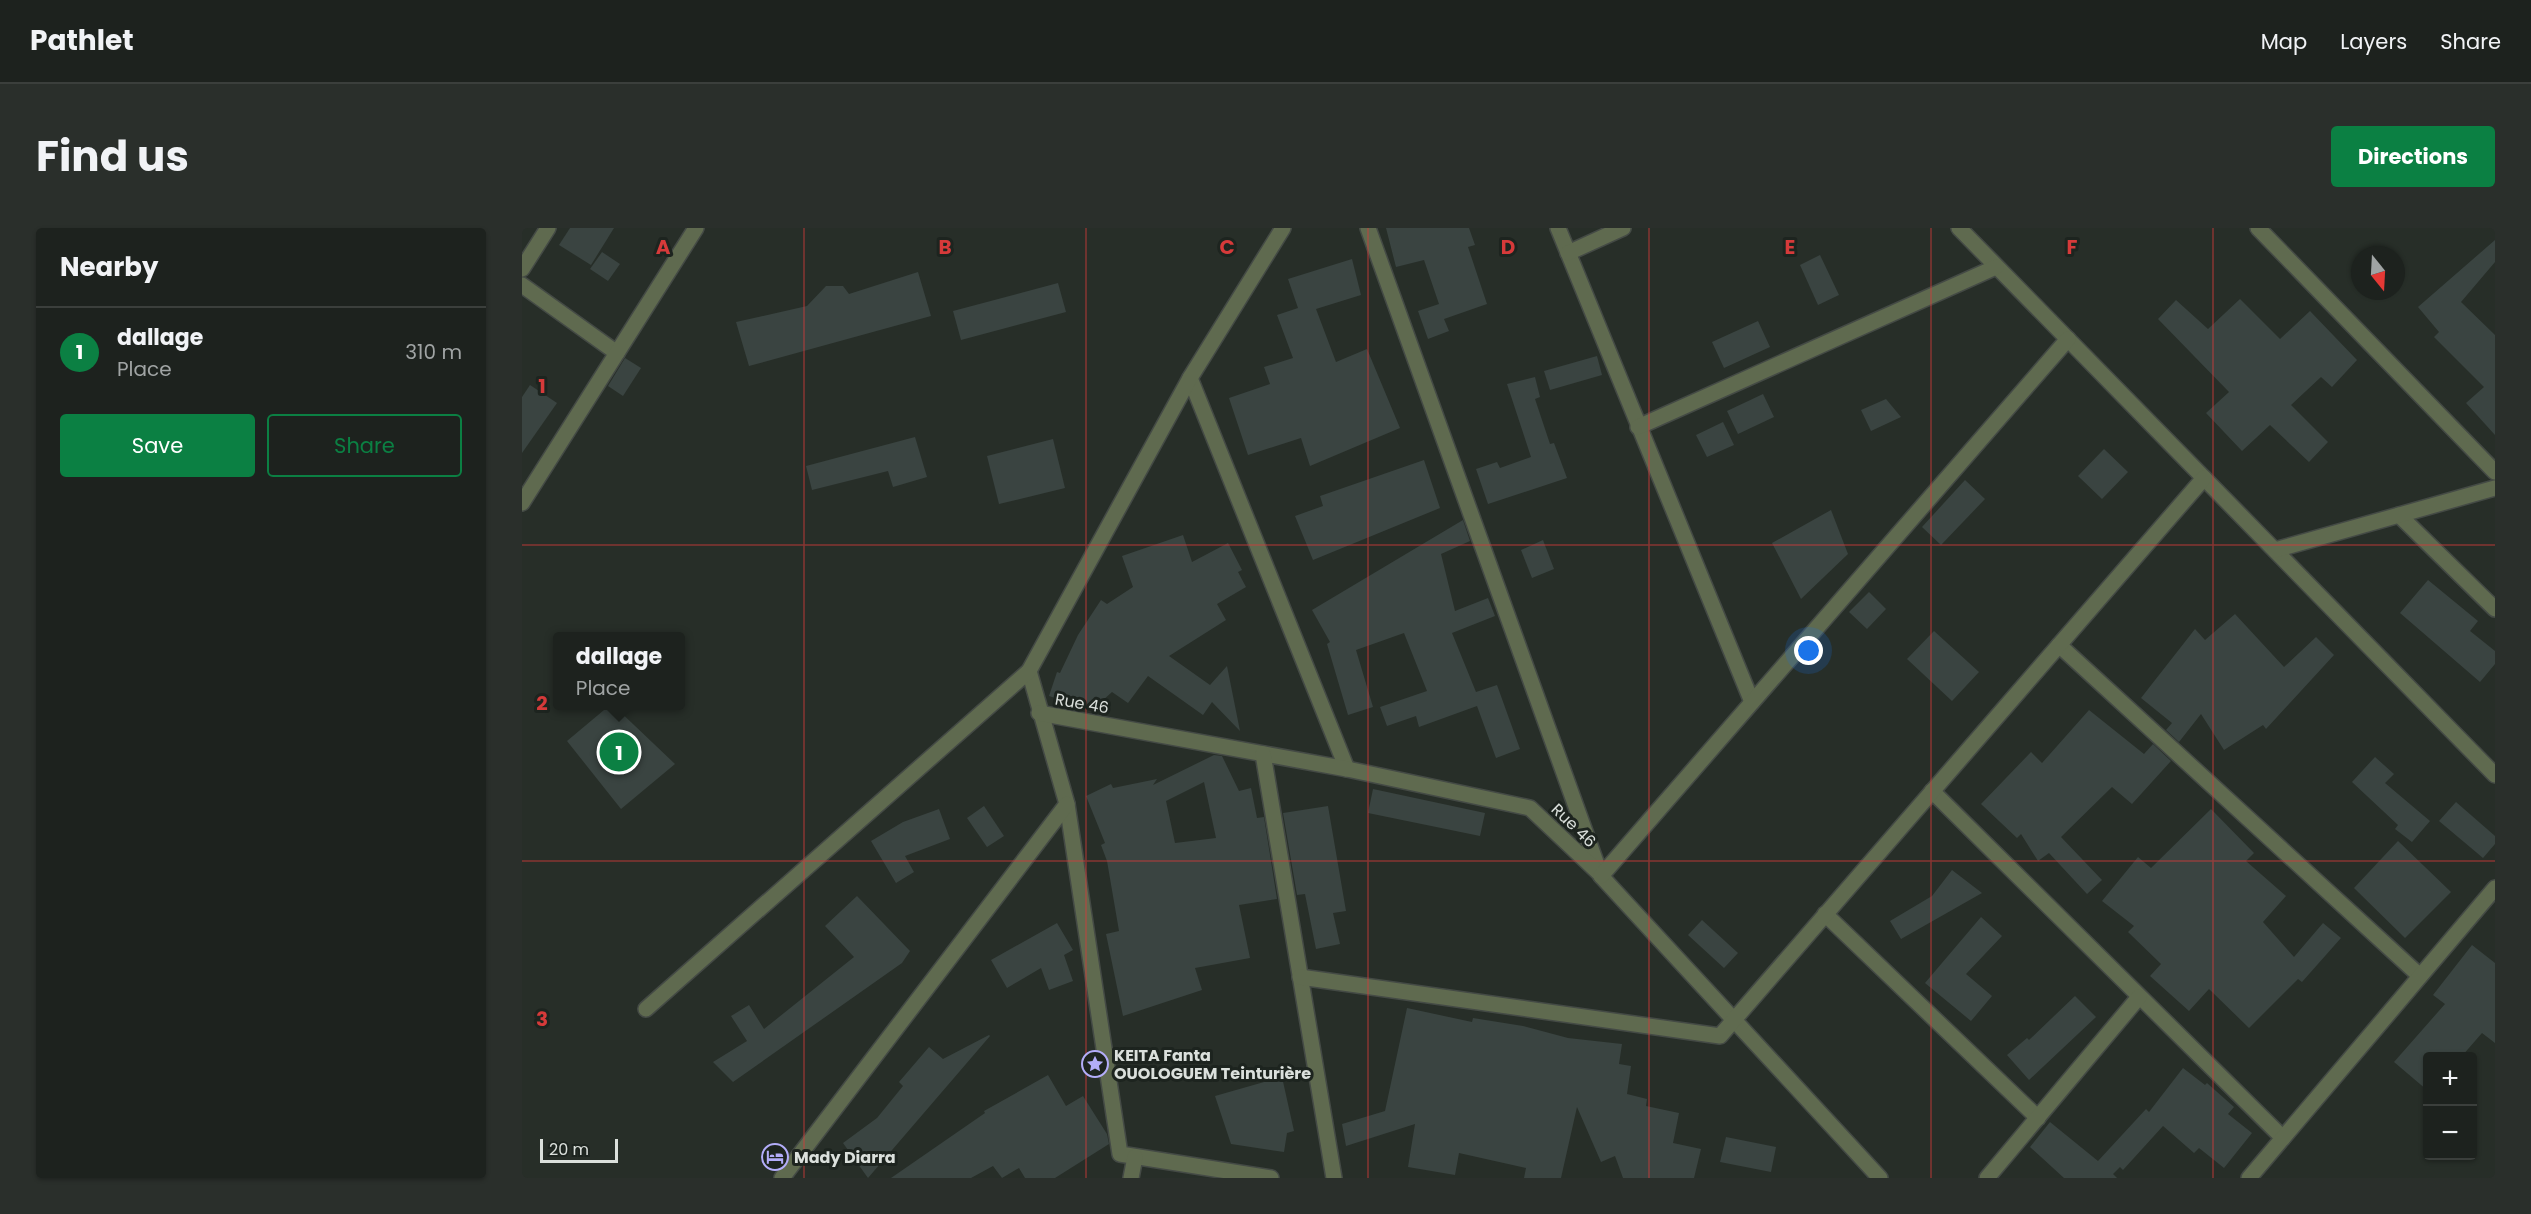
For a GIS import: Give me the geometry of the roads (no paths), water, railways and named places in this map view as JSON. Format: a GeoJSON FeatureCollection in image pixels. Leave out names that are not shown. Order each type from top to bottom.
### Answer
{"type":"FeatureCollection","features":[{"type":"Feature","properties":{"kind":"street"},"geometry":{"type":"LineString","coordinates":[[522,269],[548,228]]}},
{"type":"Feature","properties":{"kind":"street"},"geometry":{"type":"LineString","coordinates":[[522,502],[696,228]]}},
{"type":"Feature","properties":{"kind":"street"},"geometry":{"type":"LineString","coordinates":[[646,1009],[1029,671],[1190,378],[1283,228]]}},
{"type":"Feature","properties":{"kind":"street"},"geometry":{"type":"LineString","coordinates":[[1368,228],[1601,876],[2068,339]]}},
{"type":"Feature","properties":{"kind":"street"},"geometry":{"type":"LineString","coordinates":[[1558,228],[1752,702]]}},
{"type":"Feature","properties":{"kind":"street"},"geometry":{"type":"LineString","coordinates":[[1568,253],[1623,228]]}},
{"type":"Feature","properties":{"kind":"street"},"geometry":{"type":"LineString","coordinates":[[1959,228],[2495,775]]}},
{"type":"Feature","properties":{"kind":"street"},"geometry":{"type":"LineString","coordinates":[[2258,228],[2495,472]]}},
{"type":"Feature","properties":{"kind":"street"},"geometry":{"type":"LineString","coordinates":[[1638,428],[1996,267]]}},
{"type":"Feature","properties":{"kind":"street"},"geometry":{"type":"LineString","coordinates":[[522,285],[617,353]]}},
{"type":"Feature","properties":{"kind":"street"},"geometry":{"type":"LineString","coordinates":[[1190,378],[1347,769]]}},
{"type":"Feature","properties":{"kind":"street"},"geometry":{"type":"LineString","coordinates":[[1300,977],[1720,1036],[2204,478]]}},
{"type":"Feature","properties":{"kind":"street"},"geometry":{"type":"LineString","coordinates":[[2275,550],[2495,488]]}},
{"type":"Feature","properties":{"kind":"street"},"geometry":{"type":"LineString","coordinates":[[2399,515],[2495,609]]}},
{"type":"Feature","properties":{"kind":"street"},"geometry":{"type":"LineString","coordinates":[[2059,645],[2420,976]]}},
{"type":"Feature","properties":{"kind":"street","name":"Rue 46"},"geometry":{"type":"LineString","coordinates":[[1029,671],[1039,713],[1347,769],[1530,808],[1601,876],[1880,1178]]}},
{"type":"Feature","properties":{"kind":"street"},"geometry":{"type":"LineString","coordinates":[[1039,713],[1067,804],[1120,1154],[1131,1171],[1271,1178]]}},
{"type":"Feature","properties":{"kind":"street"},"geometry":{"type":"LineString","coordinates":[[1263,754],[1334,1178]]}},
{"type":"Feature","properties":{"kind":"street"},"geometry":{"type":"LineString","coordinates":[[1932,791],[2283,1138]]}},
{"type":"Feature","properties":{"kind":"street"},"geometry":{"type":"LineString","coordinates":[[782,1178],[1067,804]]}},
{"type":"Feature","properties":{"kind":"street"},"geometry":{"type":"LineString","coordinates":[[2249,1178],[2495,888]]}},
{"type":"Feature","properties":{"kind":"street"},"geometry":{"type":"LineString","coordinates":[[1825,914],[2038,1118]]}},
{"type":"Feature","properties":{"kind":"street"},"geometry":{"type":"LineString","coordinates":[[1987,1178],[2139,997]]}},
{"type":"Feature","properties":{"kind":"place","name":"dallage"},"geometry":{"type":"Point","coordinates":[619,752]}},
{"type":"Feature","properties":{"kind":"place","name":"KEITA Fanta OUOLOGUEM Teinturière"},"geometry":{"type":"Point","coordinates":[1095,1064]}},
{"type":"Feature","properties":{"kind":"place","name":"Mady Diarra"},"geometry":{"type":"Point","coordinates":[775,1157]}}]}
